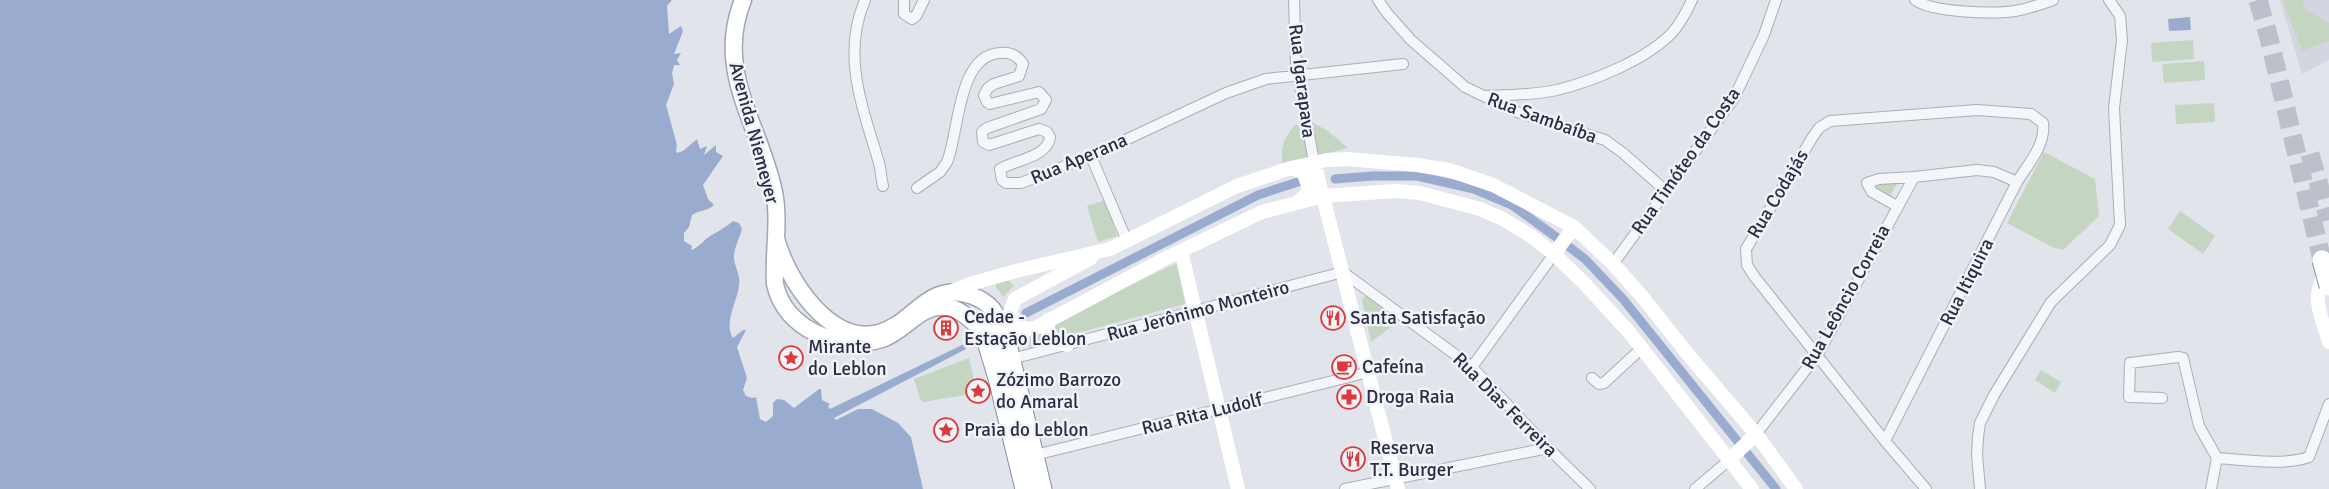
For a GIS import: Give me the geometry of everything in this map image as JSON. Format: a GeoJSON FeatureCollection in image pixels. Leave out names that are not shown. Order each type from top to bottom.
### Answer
{"type":"FeatureCollection","features":[{"type":"Feature","properties":{"kind":"highway"},"geometry":{"type":"LineString","coordinates":[[2326,265],[2329,286]]}},
{"type":"Feature","properties":{"kind":"highway"},"geometry":{"type":"LineString","coordinates":[[984,332],[1003,362],[1035,455],[1042,489]]}},
{"type":"Feature","properties":{"kind":"highway"},"geometry":{"type":"LineString","coordinates":[[1004,332],[1003,362],[1025,489]]}},
{"type":"Feature","properties":{"kind":"main road","name":"Avenida Niemeyer"},"geometry":{"type":"LineString","coordinates":[[743,0],[734,27],[734,68],[738,88],[774,193],[776,284],[778,296],[784,307],[796,320],[810,330],[839,340],[869,341],[883,339],[931,308],[947,307],[962,312],[984,332]]}},
{"type":"Feature","properties":{"kind":"main road"},"geometry":{"type":"LineString","coordinates":[[1026,330],[1016,323],[1010,312],[1015,299],[1237,186],[1314,162],[1356,160],[1417,165],[1449,170],[1492,185],[1574,227],[1613,264],[1645,300],[1686,352],[1756,434],[1796,489]]}},
{"type":"Feature","properties":{"kind":"main road"},"geometry":{"type":"LineString","coordinates":[[1314,162],[1397,484]]}},
{"type":"Feature","properties":{"kind":"main road"},"geometry":{"type":"LineString","coordinates":[[1291,168],[1304,172],[1308,185],[1308,193],[1298,202]]}},
{"type":"Feature","properties":{"kind":"main road"},"geometry":{"type":"LineString","coordinates":[[984,332],[1026,330],[1262,212],[1323,196],[1396,191],[1420,193],[1455,201],[1503,219],[1554,254],[1584,283],[1642,348],[1728,461],[1752,489]]}},
{"type":"Feature","properties":{"kind":"main road"},"geometry":{"type":"LineString","coordinates":[[1298,202],[1315,210],[1329,220]]}},
{"type":"Feature","properties":{"kind":"main road"},"geometry":{"type":"LineString","coordinates":[[1554,254],[1574,227]]}},
{"type":"Feature","properties":{"kind":"main road","name":"Avenida Niemeyer"},"geometry":{"type":"LineString","coordinates":[[776,238],[786,269],[802,295],[837,326],[851,331],[870,334],[890,329],[924,303],[943,293],[950,292]]}},
{"type":"Feature","properties":{"kind":"main road"},"geometry":{"type":"LineString","coordinates":[[950,292],[970,284],[1016,271],[1110,249]]}},
{"type":"Feature","properties":{"kind":"main road"},"geometry":{"type":"LineString","coordinates":[[1181,251],[1238,489]]}},
{"type":"Feature","properties":{"kind":"main road"},"geometry":{"type":"LineString","coordinates":[[2326,265],[2317,296],[2319,315],[2329,342]]}},
{"type":"Feature","properties":{"kind":"main road"},"geometry":{"type":"LineString","coordinates":[[950,292],[977,298],[992,306],[997,312],[1004,332]]}},
{"type":"Feature","properties":{"kind":"main road"},"geometry":{"type":"LineString","coordinates":[[784,307],[788,295],[793,293],[802,295]]}},
{"type":"Feature","properties":{"kind":"main road"},"geometry":{"type":"LineString","coordinates":[[1048,320],[1048,336],[1067,346]]}},
{"type":"Feature","properties":{"kind":"main road"},"geometry":{"type":"LineString","coordinates":[[1728,461],[1756,434]]}},
{"type":"Feature","properties":{"kind":"street"},"geometry":{"type":"LineString","coordinates":[[865,0],[854,41],[855,71],[860,101],[880,165],[883,186]]}},
{"type":"Feature","properties":{"kind":"street"},"geometry":{"type":"LineString","coordinates":[[904,0],[904,14],[912,19],[916,16],[924,0]]}},
{"type":"Feature","properties":{"kind":"street","name":"Rua Igarapava"},"geometry":{"type":"LineString","coordinates":[[1294,0],[1295,50],[1298,75],[1314,162]]}},
{"type":"Feature","properties":{"kind":"street","name":"Rua Sambaíba"},"geometry":{"type":"LineString","coordinates":[[1378,0],[1411,40],[1459,82],[1481,96],[1545,122],[1605,140],[1623,153],[1667,192]]}},
{"type":"Feature","properties":{"kind":"street"},"geometry":{"type":"LineString","coordinates":[[1481,96],[1518,95],[1556,90],[1587,81],[1628,63],[1669,36],[1682,21],[1692,0]]}},
{"type":"Feature","properties":{"kind":"street","name":"Rua Timóteo da Costa"},"geometry":{"type":"LineString","coordinates":[[1613,264],[1734,98],[1764,35],[1776,0]]}},
{"type":"Feature","properties":{"kind":"street"},"geometry":{"type":"LineString","coordinates":[[1915,0],[1944,9],[1996,12],[2016,11],[2053,0]]}},
{"type":"Feature","properties":{"kind":"street"},"geometry":{"type":"LineString","coordinates":[[1980,489],[1977,455],[1980,423],[1994,395],[2051,302],[2110,245],[2120,225],[2114,108],[2122,40],[2120,16],[2109,0]]}},
{"type":"Feature","properties":{"kind":"street","name":"Rua Aperana"},"geometry":{"type":"LineString","coordinates":[[917,188],[940,172],[947,162],[960,104],[968,79],[982,61],[991,54],[1001,52],[1012,54],[1020,58],[1023,69],[1019,76],[988,88],[984,99],[990,104],[1039,92],[1044,96],[1046,104],[1042,109],[987,128],[982,132],[983,142],[995,145],[1039,129],[1045,130],[1050,137],[1048,146],[1040,152],[1000,169],[1002,180],[1006,183],[1021,183],[1090,156],[1235,90],[1266,79],[1403,64]]}},
{"type":"Feature","properties":{"kind":"street","name":"Rua Codajás"},"geometry":{"type":"LineString","coordinates":[[1926,489],[1885,441],[1818,354],[1754,276],[1745,256],[1749,241],[1820,128],[1830,121],[1977,110],[2031,114],[2043,123]]}},
{"type":"Feature","properties":{"kind":"street","name":"Rua Itiquira"},"geometry":{"type":"LineString","coordinates":[[1885,441],[2017,182],[2041,143],[2044,133],[2043,123]]}},
{"type":"Feature","properties":{"kind":"street"},"geometry":{"type":"LineString","coordinates":[[1090,156],[1127,241]]}},
{"type":"Feature","properties":{"kind":"street","name":"Rua Leôncio Correia"},"geometry":{"type":"LineString","coordinates":[[1897,206],[1872,192],[1867,183],[1879,179],[1977,170],[1994,172],[2017,182]]}},
{"type":"Feature","properties":{"kind":"street","name":"Rua Leôncio Correia"},"geometry":{"type":"LineString","coordinates":[[1756,434],[1818,354],[1914,177]]}},
{"type":"Feature","properties":{"kind":"street"},"geometry":{"type":"LineString","coordinates":[[1472,367],[1554,254]]}},
{"type":"Feature","properties":{"kind":"street","name":"Rua Jerônimo Monteiro"},"geometry":{"type":"LineString","coordinates":[[1003,362],[1343,272]]}},
{"type":"Feature","properties":{"kind":"street","name":"Rua Dias Ferreira"},"geometry":{"type":"LineString","coordinates":[[1343,272],[1472,367],[1548,448],[1590,489]]}},
{"type":"Feature","properties":{"kind":"street"},"geometry":{"type":"LineString","coordinates":[[1592,378],[1599,384],[1604,383],[1642,348]]}},
{"type":"Feature","properties":{"kind":"street"},"geometry":{"type":"LineString","coordinates":[[2162,398],[2129,397],[2130,363],[2183,358],[2199,426],[2217,458],[2211,489]]}},
{"type":"Feature","properties":{"kind":"street","name":"Rua Rita Ludolf"},"geometry":{"type":"LineString","coordinates":[[1035,455],[1369,372]]}},
{"type":"Feature","properties":{"kind":"street"},"geometry":{"type":"LineString","coordinates":[[2217,458],[2295,461],[2309,457],[2329,404]]}},
{"type":"Feature","properties":{"kind":"street"},"geometry":{"type":"LineString","coordinates":[[1345,489],[1397,484],[1548,448]]}},
{"type":"Feature","properties":{"kind":"street"},"geometry":{"type":"LineString","coordinates":[[1695,489],[1728,461]]}},
{"type":"Feature","properties":{"kind":"shaded area"},"geometry":{"type":"Polygon","coordinates":[[[2280,0],[2329,0],[2329,60],[2302,74],[2280,0]]]}},
{"type":"Feature","properties":{"kind":"green space"},"geometry":{"type":"Polygon","coordinates":[[[2283,0],[2303,0],[2304,8],[2329,23],[2329,41],[2302,51],[2283,0]]]}},
{"type":"Feature","properties":{"kind":"green space"},"geometry":{"type":"Polygon","coordinates":[[[2193,40],[2194,59],[2152,62],[2151,43],[2193,40]]]}},
{"type":"Feature","properties":{"kind":"green space"},"geometry":{"type":"Polygon","coordinates":[[[2204,61],[2205,80],[2164,83],[2162,64],[2204,61]]]}},
{"type":"Feature","properties":{"kind":"green space"},"geometry":{"type":"Polygon","coordinates":[[[2214,103],[2215,122],[2176,124],[2175,105],[2214,103]]]}},
{"type":"Feature","properties":{"kind":"green space"},"geometry":{"type":"Polygon","coordinates":[[[1313,123],[1327,130],[1348,148],[1283,165],[1282,148],[1291,130],[1295,125],[1313,123]]]}},
{"type":"Feature","properties":{"kind":"green space"},"geometry":{"type":"Polygon","coordinates":[[[2044,152],[2095,179],[2099,216],[2063,250],[2056,249],[2007,223],[2044,152]]]}},
{"type":"Feature","properties":{"kind":"green space"},"geometry":{"type":"Polygon","coordinates":[[[1898,182],[1890,196],[1874,186],[1877,183],[1898,182]]]}},
{"type":"Feature","properties":{"kind":"green space"},"geometry":{"type":"Polygon","coordinates":[[[1106,200],[1117,236],[1098,242],[1087,206],[1106,200]]]}},
{"type":"Feature","properties":{"kind":"green space"},"geometry":{"type":"Polygon","coordinates":[[[2180,211],[2215,236],[2203,254],[2168,229],[2180,211]]]}},
{"type":"Feature","properties":{"kind":"green space"},"geometry":{"type":"Polygon","coordinates":[[[1177,263],[1185,304],[1063,337],[1056,335],[1054,327],[1057,320],[1177,263]]]}},
{"type":"Feature","properties":{"kind":"green space"},"geometry":{"type":"Polygon","coordinates":[[[1005,280],[1014,286],[1003,297],[996,287],[996,283],[1005,280]]]}},
{"type":"Feature","properties":{"kind":"green space"},"geometry":{"type":"Polygon","coordinates":[[[1365,296],[1369,296],[1404,317],[1371,342],[1362,300],[1365,296]]]}},
{"type":"Feature","properties":{"kind":"green space"},"geometry":{"type":"Polygon","coordinates":[[[1042,330],[1043,340],[1047,344],[1029,348],[1030,336],[1042,330]]]}},
{"type":"Feature","properties":{"kind":"green space"},"geometry":{"type":"Polygon","coordinates":[[[969,358],[977,393],[923,402],[920,399],[914,379],[969,358]]]}},
{"type":"Feature","properties":{"kind":"green space"},"geometry":{"type":"Polygon","coordinates":[[[2041,370],[2061,382],[2055,393],[2035,380],[2041,370]]]}},
{"type":"Feature","properties":{"kind":"water"},"geometry":{"type":"Polygon","coordinates":[[[0,0],[672,0],[667,6],[669,34],[681,26],[683,31],[674,54],[681,53],[677,60],[680,65],[674,65],[672,73],[674,84],[666,105],[677,145],[676,150],[677,153],[683,151],[697,139],[700,149],[707,146],[704,155],[716,145],[716,152],[723,156],[703,185],[708,199],[714,205],[692,215],[689,227],[684,233],[684,241],[692,246],[691,250],[733,221],[739,223],[742,229],[734,255],[739,281],[730,319],[730,332],[733,338],[743,330],[746,330],[737,347],[747,378],[743,390],[746,396],[756,397],[760,419],[766,422],[773,416],[773,403],[777,399],[784,400],[794,408],[819,389],[821,389],[822,400],[830,404],[828,406],[830,409],[964,344],[966,349],[834,418],[836,420],[858,409],[872,409],[898,423],[911,437],[923,489],[0,489],[0,0]]]}},
{"type":"Feature","properties":{"kind":"water"},"geometry":{"type":"Polygon","coordinates":[[[2190,17],[2191,30],[2169,31],[2168,19],[2190,17]]]}},
{"type":"Feature","properties":{"kind":"waterway"},"geometry":{"type":"LineString","coordinates":[[1335,179],[1372,176],[1417,176],[1474,189],[1512,205],[1585,259],[1623,299],[1776,489]]}},
{"type":"Feature","properties":{"kind":"waterway"},"geometry":{"type":"LineString","coordinates":[[1026,313],[1258,195],[1301,181]]}},
{"type":"Feature","properties":{"kind":"tunnel"},"geometry":{"type":"LineString","coordinates":[[2258,0],[2269,38],[2322,260]]}},
{"type":"Feature","properties":{"kind":"tunnel"},"geometry":{"type":"LineString","coordinates":[[2310,154],[2329,220]]}},
{"type":"Feature","properties":{"kind":"place","name":"Santa Satisfação"},"geometry":{"type":"Point","coordinates":[1333,318]}},
{"type":"Feature","properties":{"kind":"place","name":"Cedae - Estação Leblon"},"geometry":{"type":"Point","coordinates":[946,328]}},
{"type":"Feature","properties":{"kind":"place","name":"Mirante do Leblon"},"geometry":{"type":"Point","coordinates":[791,358]}},
{"type":"Feature","properties":{"kind":"place","name":"Cafeína"},"geometry":{"type":"Point","coordinates":[1344,367]}},
{"type":"Feature","properties":{"kind":"place","name":"Zózimo Barrozo do Amaral"},"geometry":{"type":"Point","coordinates":[978,391]}},
{"type":"Feature","properties":{"kind":"place","name":"Droga Raia"},"geometry":{"type":"Point","coordinates":[1349,397]}},
{"type":"Feature","properties":{"kind":"place","name":"Praia do Leblon"},"geometry":{"type":"Point","coordinates":[946,430]}},
{"type":"Feature","properties":{"kind":"place","name":"Reserva T.T. Burger"},"geometry":{"type":"Point","coordinates":[1353,459]}}]}
